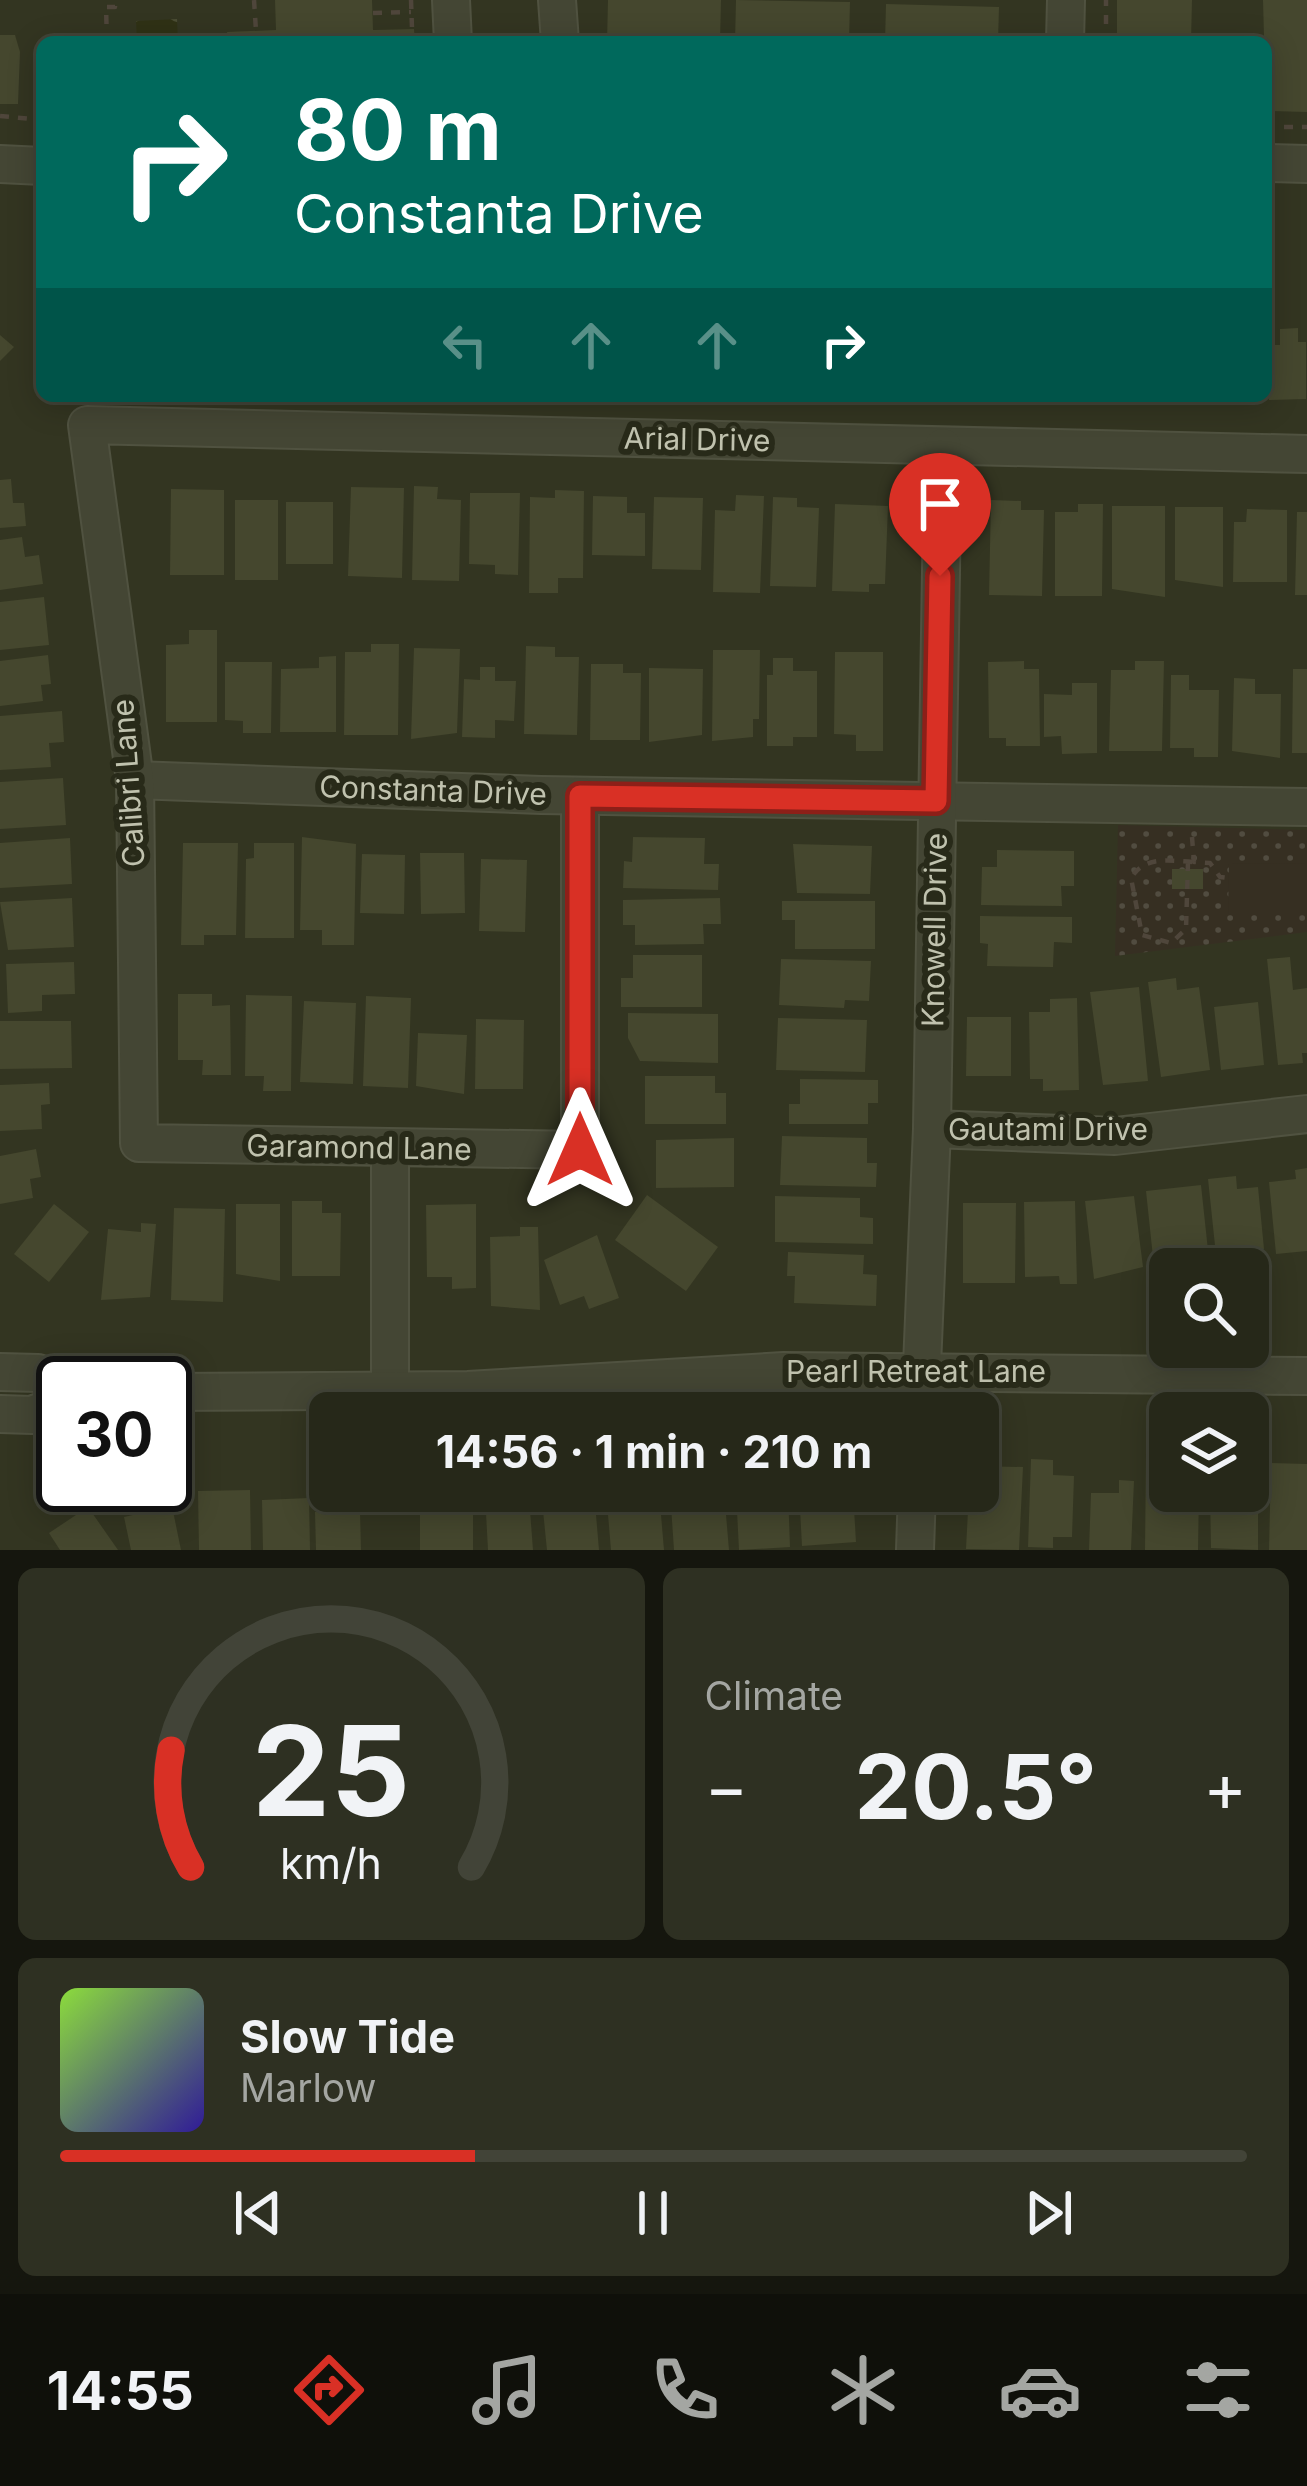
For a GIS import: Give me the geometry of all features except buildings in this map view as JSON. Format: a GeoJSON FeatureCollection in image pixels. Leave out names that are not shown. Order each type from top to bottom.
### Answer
{"type":"FeatureCollection","features":[{"type":"Feature","properties":{"kind":"street"},"geometry":{"type":"LineString","coordinates":[[452,0],[453,36]]}},
{"type":"Feature","properties":{"kind":"street"},"geometry":{"type":"LineString","coordinates":[[557,0],[560,36]]}},
{"type":"Feature","properties":{"kind":"street"},"geometry":{"type":"LineString","coordinates":[[1065,36],[1066,0]]}},
{"type":"Feature","properties":{"kind":"street"},"geometry":{"type":"LineString","coordinates":[[1272,163],[1307,164]]}},
{"type":"Feature","properties":{"kind":"street"},"geometry":{"type":"LineString","coordinates":[[0,164],[36,166]]}},
{"type":"Feature","properties":{"kind":"street","name":"Arial Drive"},"geometry":{"type":"LineString","coordinates":[[87,425],[1307,454]]}},
{"type":"Feature","properties":{"kind":"street","name":"Calibri Lane"},"geometry":{"type":"LineString","coordinates":[[87,425],[135,780],[139,1143]]}},
{"type":"Feature","properties":{"kind":"street","name":"Knowell Drive"},"geometry":{"type":"LineString","coordinates":[[920,1392],[932,1129],[943,447]]}},
{"type":"Feature","properties":{"kind":"street","name":"Constanta Drive"},"geometry":{"type":"LineString","coordinates":[[135,780],[580,796],[1307,807]]}},
{"type":"Feature","properties":{"kind":"street","name":"Garamond Lane"},"geometry":{"type":"LineString","coordinates":[[139,1143],[580,1150],[580,796]]}},
{"type":"Feature","properties":{"kind":"street","name":"Gautami Drive"},"geometry":{"type":"LineString","coordinates":[[932,1129],[1115,1136],[1307,1114]]}},
{"type":"Feature","properties":{"kind":"street"},"geometry":{"type":"LineString","coordinates":[[390,1150],[390,1391]]}},
{"type":"Feature","properties":{"kind":"street","name":"Pearl Retreat Lane"},"geometry":{"type":"LineString","coordinates":[[192,1392],[390,1391],[784,1371],[1307,1376]]}},
{"type":"Feature","properties":{"kind":"street"},"geometry":{"type":"LineString","coordinates":[[0,1372],[36,1373]]}},
{"type":"Feature","properties":{"kind":"street"},"geometry":{"type":"LineString","coordinates":[[0,1414],[36,1413]]}},
{"type":"Feature","properties":{"kind":"street"},"geometry":{"type":"LineString","coordinates":[[915,1550],[916,1512]]}},
{"type":"Feature","properties":{"kind":"path"},"geometry":{"type":"LineString","coordinates":[[107,36],[106,7],[115,7],[115,0]]}},
{"type":"Feature","properties":{"kind":"path"},"geometry":{"type":"LineString","coordinates":[[254,0],[256,31]]}},
{"type":"Feature","properties":{"kind":"path"},"geometry":{"type":"LineString","coordinates":[[411,0],[412,28]]}},
{"type":"Feature","properties":{"kind":"path"},"geometry":{"type":"LineString","coordinates":[[1106,0],[1106,36]]}},
{"type":"Feature","properties":{"kind":"path"},"geometry":{"type":"LineString","coordinates":[[373,14],[411,12]]}},
{"type":"Feature","properties":{"kind":"path"},"geometry":{"type":"LineString","coordinates":[[0,116],[36,119]]}},
{"type":"Feature","properties":{"kind":"path"},"geometry":{"type":"LineString","coordinates":[[1272,127],[1307,128]]}},
{"type":"Feature","properties":{"kind":"path"},"geometry":{"type":"LineString","coordinates":[[1192,831],[1191,862],[1186,928],[1171,943],[1142,935],[1131,878],[1146,864],[1191,862],[1210,863],[1220,877],[1228,878]]}},
{"type":"Feature","properties":{"kind":"shaded area"},"geometry":{"type":"Polygon","coordinates":[[[1118,825],[1307,830],[1307,932],[1115,956],[1118,825]]]}},
{"type":"Feature","properties":{"kind":"shaded area"},"geometry":{"type":"Polygon","coordinates":[[[1229,863],[1307,864],[1307,915],[1228,915],[1229,863]]]}},
{"type":"Feature","properties":{"kind":"water"},"geometry":{"type":"Polygon","coordinates":[[[177,19],[178,36],[137,36],[136,21],[177,19]]]}},
{"type":"Feature","properties":{"kind":"route"},"geometry":{"type":"LineString","coordinates":[[580,1150],[580,796],[936,801],[940,576]]}}]}
